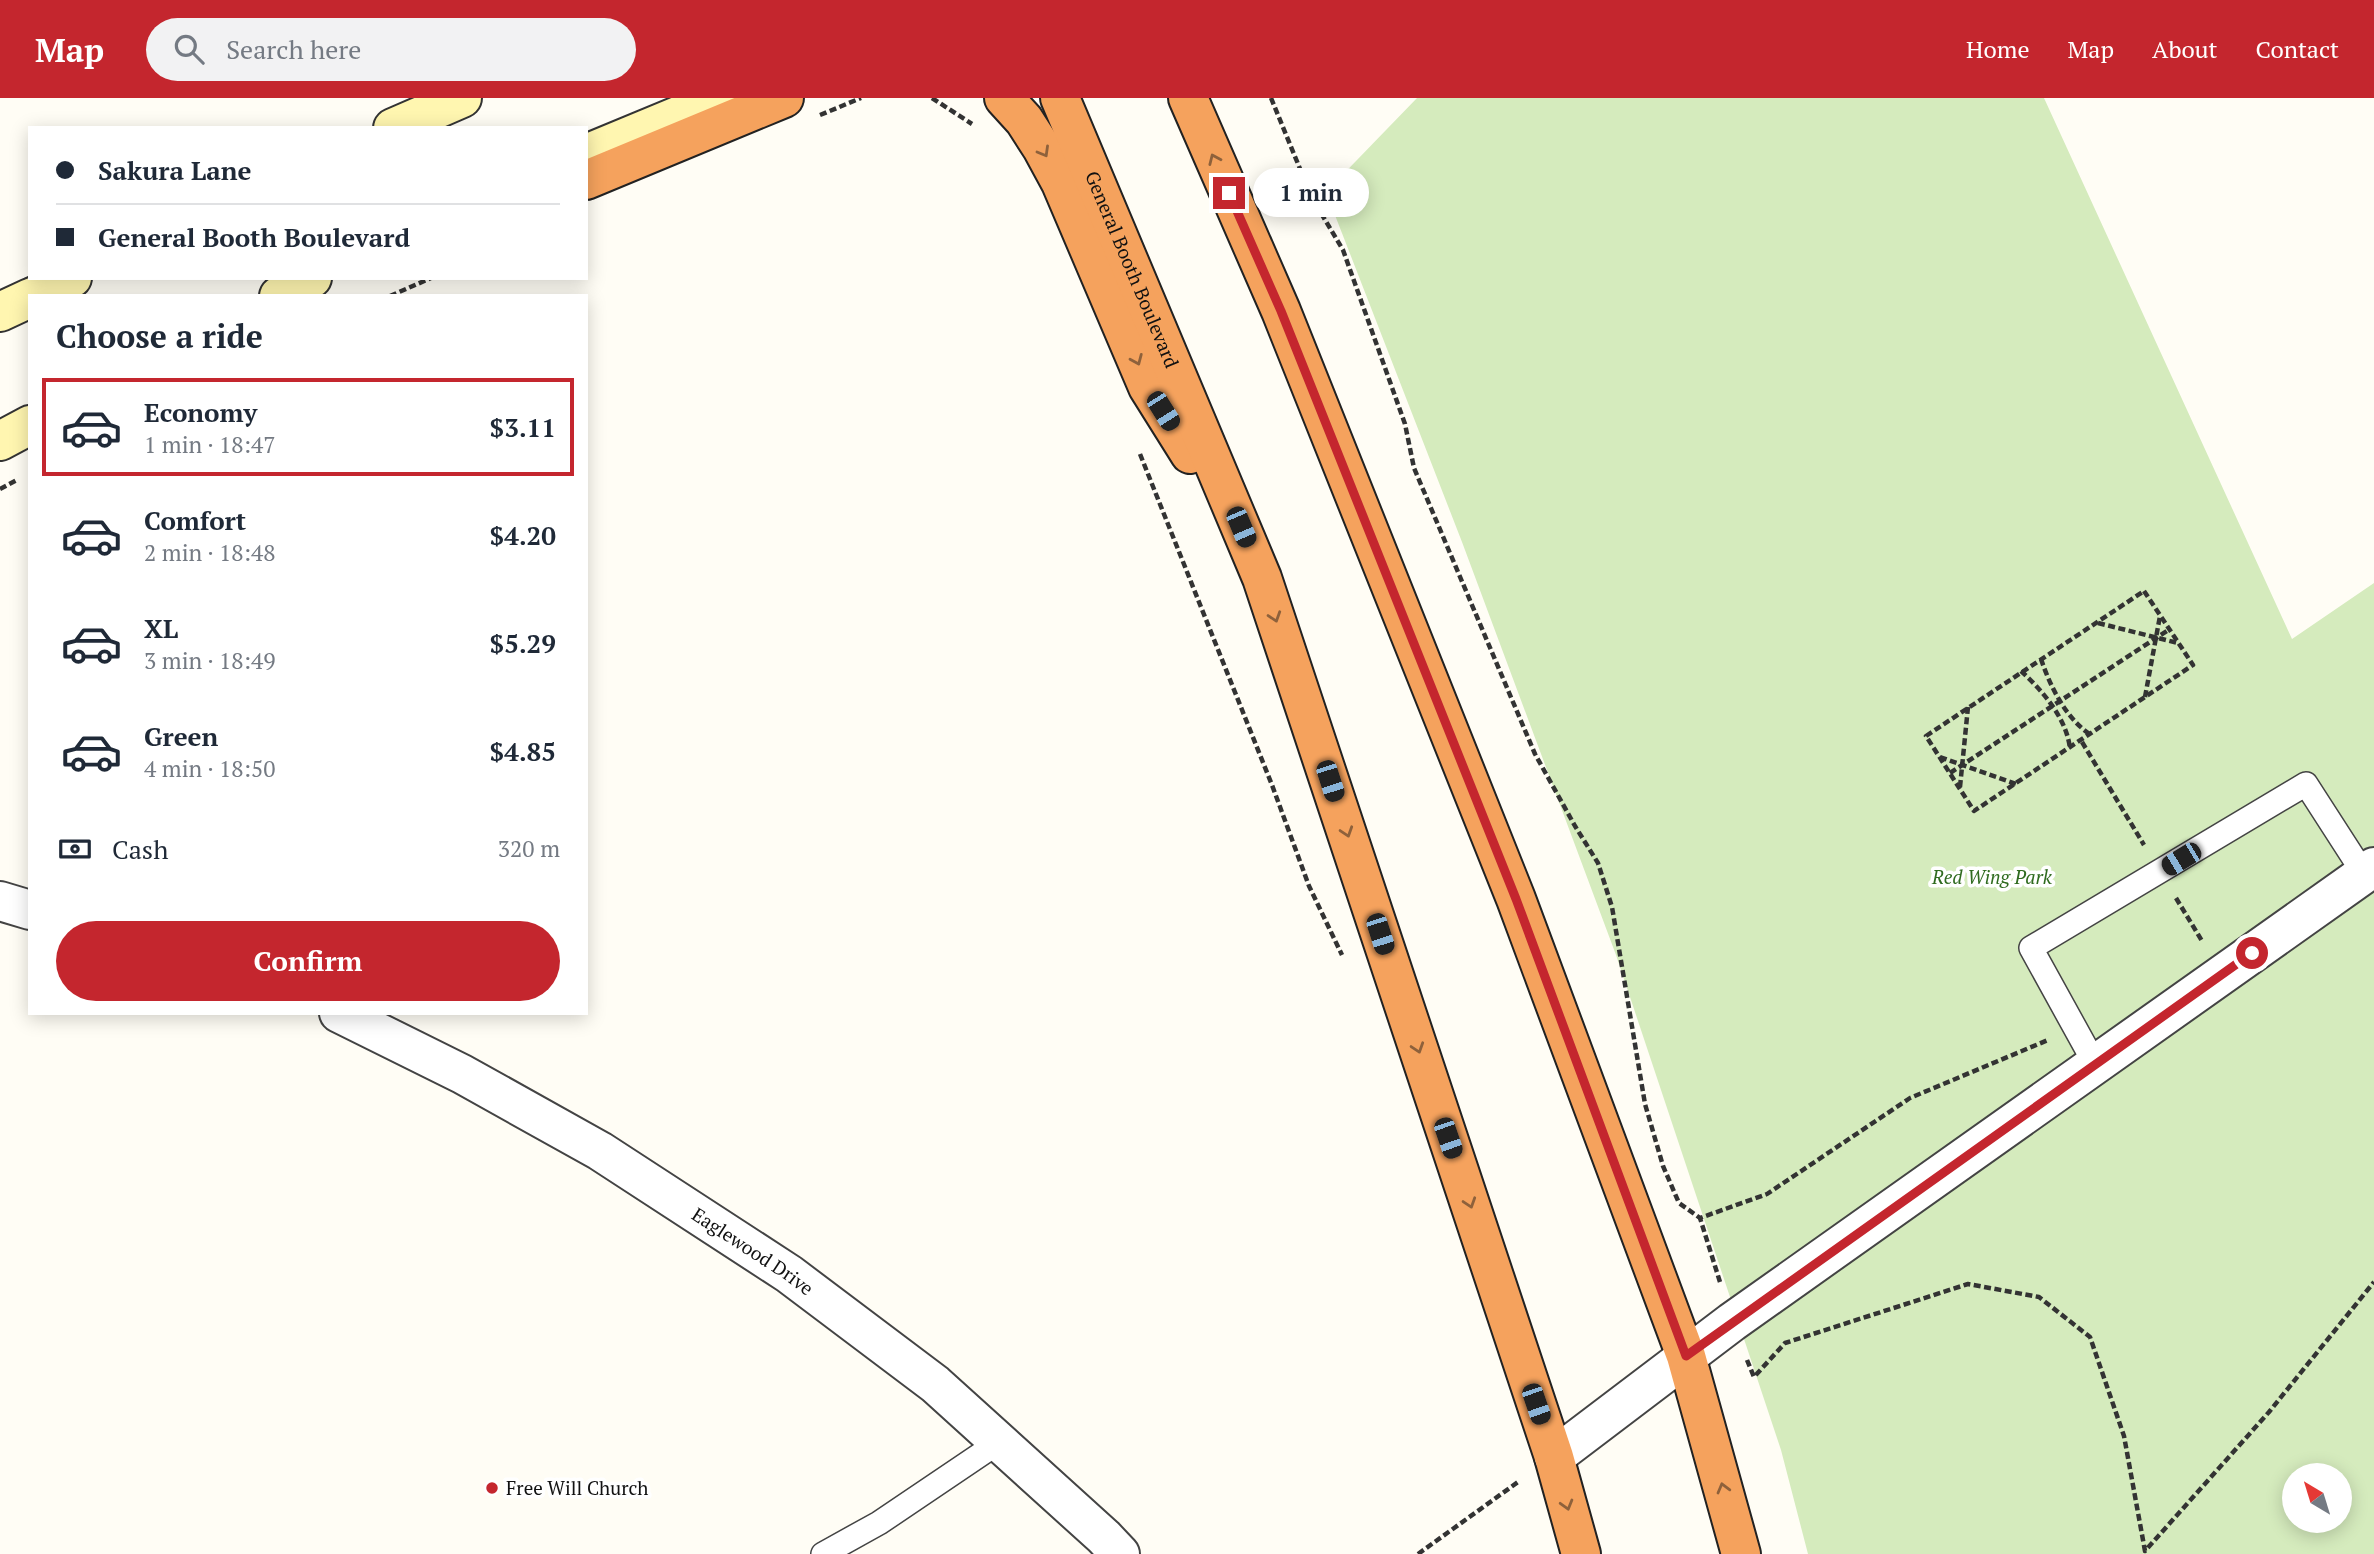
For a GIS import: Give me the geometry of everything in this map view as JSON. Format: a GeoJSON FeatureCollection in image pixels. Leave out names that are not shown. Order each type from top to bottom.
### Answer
{"type":"FeatureCollection","features":[{"type":"Feature","properties":{"kind":"highway"},"geometry":{"type":"LineString","coordinates":[[588,179],[784,98]]}},
{"type":"Feature","properties":{"kind":"highway"},"geometry":{"type":"LineString","coordinates":[[1004,98],[1024,120],[1061,183],[1148,387],[1251,553]]}},
{"type":"Feature","properties":{"kind":"highway","name":"General Booth Boulevard"},"geometry":{"type":"LineString","coordinates":[[1060,98],[1251,553],[1275,617],[1554,1457],[1581,1554]]}},
{"type":"Feature","properties":{"kind":"highway"},"geometry":{"type":"LineString","coordinates":[[1188,98],[1281,311],[1516,899],[1686,1356],[1741,1554]]}},
{"type":"Feature","properties":{"kind":"main road"},"geometry":{"type":"LineString","coordinates":[[398,126],[462,98]]}},
{"type":"Feature","properties":{"kind":"main road"},"geometry":{"type":"LineString","coordinates":[[588,153],[720,98]]}},
{"type":"Feature","properties":{"kind":"main road"},"geometry":{"type":"LineString","coordinates":[[39,294],[68,280]]}},
{"type":"Feature","properties":{"kind":"main road"},"geometry":{"type":"LineString","coordinates":[[283,294],[308,280]]}},
{"type":"Feature","properties":{"kind":"main road"},"geometry":{"type":"LineString","coordinates":[[0,313],[28,299]]}},
{"type":"Feature","properties":{"kind":"main road"},"geometry":{"type":"LineString","coordinates":[[0,441],[28,426]]}},
{"type":"Feature","properties":{"kind":"street"},"geometry":{"type":"LineString","coordinates":[[1554,1457],[1732,1322],[2369,871]]}},
{"type":"Feature","properties":{"kind":"street"},"geometry":{"type":"LineString","coordinates":[[0,901],[28,909]]}},
{"type":"Feature","properties":{"kind":"street","name":"Eaglewood Drive"},"geometry":{"type":"LineString","coordinates":[[343,1015],[462,1074],[600,1151],[789,1274],[934,1384],[1120,1554]]}},
{"type":"Feature","properties":{"kind":"lane"},"geometry":{"type":"LineString","coordinates":[[2095,1064],[2031,948],[2306,784],[2369,871]]}},
{"type":"Feature","properties":{"kind":"lane"},"geometry":{"type":"LineString","coordinates":[[823,1554],[879,1523],[999,1442]]}},
{"type":"Feature","properties":{"kind":"path"},"geometry":{"type":"LineString","coordinates":[[932,98],[973,124]]}},
{"type":"Feature","properties":{"kind":"path"},"geometry":{"type":"LineString","coordinates":[[1271,98],[1312,198],[1343,250],[1405,424],[1413,468],[1535,754],[1574,826],[1598,863],[1612,906],[1645,1104],[1663,1166],[1679,1203],[1700,1217],[1732,1322],[1754,1377],[1785,1343],[1968,1284],[2039,1297],[2090,1338],[2124,1436],[2146,1552]]}},
{"type":"Feature","properties":{"kind":"path"},"geometry":{"type":"LineString","coordinates":[[395,294],[427,280]]}},
{"type":"Feature","properties":{"kind":"path"},"geometry":{"type":"LineString","coordinates":[[1136,446],[1272,785],[1309,886],[1344,959]]}},
{"type":"Feature","properties":{"kind":"path"},"geometry":{"type":"LineString","coordinates":[[2144,591],[2193,665],[1975,811],[1926,736],[2097,622],[2144,591]]}},
{"type":"Feature","properties":{"kind":"path"},"geometry":{"type":"LineString","coordinates":[[2145,698],[2160,614]]}},
{"type":"Feature","properties":{"kind":"path"},"geometry":{"type":"LineString","coordinates":[[2097,622],[2179,643]]}},
{"type":"Feature","properties":{"kind":"path"},"geometry":{"type":"LineString","coordinates":[[1950,773],[2170,629]]}},
{"type":"Feature","properties":{"kind":"path"},"geometry":{"type":"LineString","coordinates":[[2041,659],[2047,677],[2061,701],[2080,728],[2091,735]]}},
{"type":"Feature","properties":{"kind":"path"},"geometry":{"type":"LineString","coordinates":[[2021,671],[2052,706],[2068,737],[2070,749]]}},
{"type":"Feature","properties":{"kind":"path"},"geometry":{"type":"LineString","coordinates":[[1960,788],[1968,707]]}},
{"type":"Feature","properties":{"kind":"path"},"geometry":{"type":"LineString","coordinates":[[1939,757],[2016,784]]}},
{"type":"Feature","properties":{"kind":"path"},"geometry":{"type":"LineString","coordinates":[[1700,1217],[1767,1194],[1910,1098],[2076,1028]]}},
{"type":"Feature","properties":{"kind":"path"},"geometry":{"type":"LineString","coordinates":[[2146,1552],[2269,1412],[2374,1282]]}},
{"type":"Feature","properties":{"kind":"path"},"geometry":{"type":"LineString","coordinates":[[1514,1469],[1522,1494]]}},
{"type":"Feature","properties":{"kind":"path"},"geometry":{"type":"LineString","coordinates":[[1418,1554],[1518,1482]]}},
{"type":"Feature","properties":{"kind":"green space","name":"Red Wing Park"},"geometry":{"type":"Polygon","coordinates":[[[1417,98],[2044,98],[2292,639],[2374,583],[2374,1554],[1808,1554],[1781,1450],[1616,955],[1462,542],[1326,192],[1417,98]]]}},
{"type":"Feature","properties":{"kind":"place","name":"Free Will Church"},"geometry":{"type":"Point","coordinates":[492,1488]}},
{"type":"Feature","properties":{"kind":"route"},"geometry":{"type":"LineString","coordinates":[[1229,193],[1281,311],[1516,899],[1686,1356],[2252,953]]}}]}
